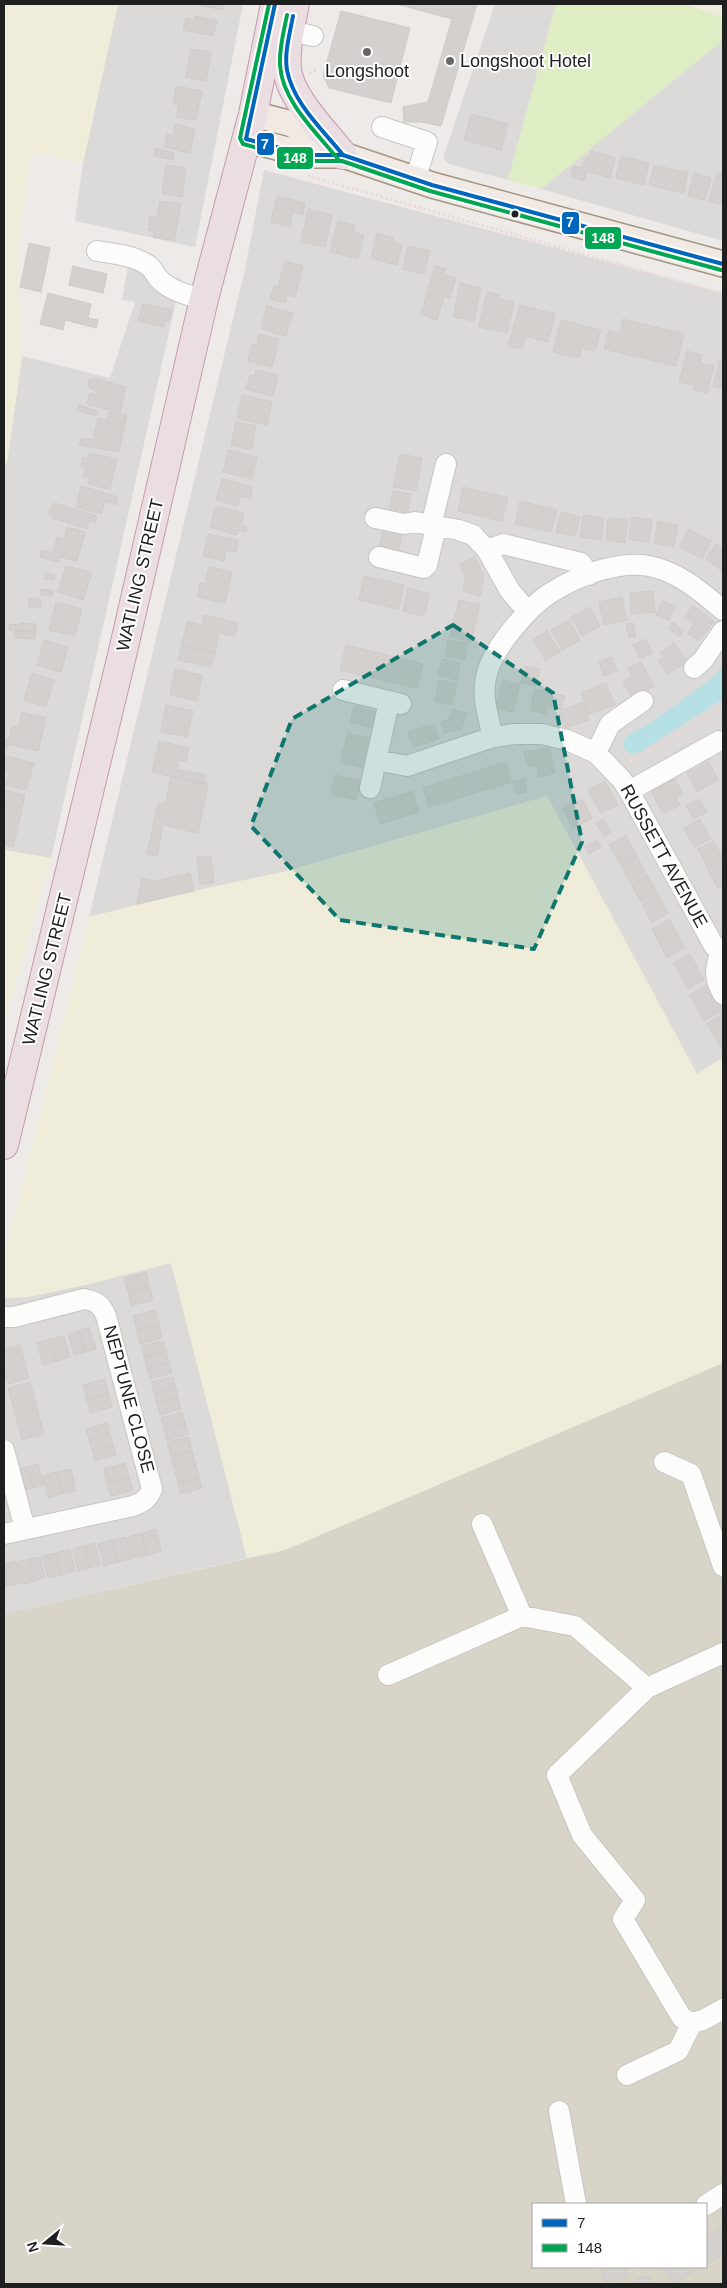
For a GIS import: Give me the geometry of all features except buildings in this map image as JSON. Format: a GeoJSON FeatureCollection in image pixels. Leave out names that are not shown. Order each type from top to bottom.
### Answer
{"type":"FeatureCollection","features":[{"type":"Feature","properties":{"kind":"highway","name":"WATLING STREET"},"geometry":{"type":"LineString","coordinates":[[4,1145],[123,651],[204,299],[250,126],[276,4]]}},
{"type":"Feature","properties":{"kind":"highway"},"geometry":{"type":"LineString","coordinates":[[295,4],[302,34],[286,63],[290,82],[304,104],[343,155]]}},
{"type":"Feature","properties":{"kind":"main road"},"geometry":{"type":"LineString","coordinates":[[250,126],[308,156],[343,155],[415,180],[723,264]]}},
{"type":"Feature","properties":{"kind":"street"},"geometry":{"type":"LineString","coordinates":[[382,127],[427,142],[415,180]]}},
{"type":"Feature","properties":{"kind":"street"},"geometry":{"type":"LineString","coordinates":[[97,251],[133,258],[143,262],[151,266],[159,279],[171,287],[190,296],[204,299]]}},
{"type":"Feature","properties":{"kind":"street"},"geometry":{"type":"LineString","coordinates":[[379,557],[424,568],[428,565],[427,525],[446,464]]}},
{"type":"Feature","properties":{"kind":"street"},"geometry":{"type":"LineString","coordinates":[[375,518],[404,524],[427,525],[459,530],[473,535],[487,550],[510,591],[528,612]]}},
{"type":"Feature","properties":{"kind":"street"},"geometry":{"type":"LineString","coordinates":[[487,550],[503,544],[581,563],[589,575]]}},
{"type":"Feature","properties":{"kind":"street"},"geometry":{"type":"LineString","coordinates":[[493,737],[484,692],[488,671],[499,648],[528,612],[551,592],[589,575],[621,565],[647,566],[665,570],[686,580],[723,610]]}},
{"type":"Feature","properties":{"kind":"street"},"geometry":{"type":"LineString","coordinates":[[694,668],[703,660],[723,632]]}},
{"type":"Feature","properties":{"kind":"street"},"geometry":{"type":"LineString","coordinates":[[342,690],[396,703],[384,723],[370,788]]}},
{"type":"Feature","properties":{"kind":"street"},"geometry":{"type":"LineString","coordinates":[[596,753],[610,724],[643,701]]}},
{"type":"Feature","properties":{"kind":"street","name":"RUSSETT AVENUE"},"geometry":{"type":"LineString","coordinates":[[376,760],[407,766],[493,737],[516,734],[542,734],[567,740],[596,753],[614,771],[629,791],[708,936],[714,946],[722,950]]}},
{"type":"Feature","properties":{"kind":"street"},"geometry":{"type":"LineString","coordinates":[[629,791],[719,741]]}},
{"type":"Feature","properties":{"kind":"street"},"geometry":{"type":"LineString","coordinates":[[722,950],[716,966],[716,981],[723,994]]}},
{"type":"Feature","properties":{"kind":"street","name":"NEPTUNE CLOSE"},"geometry":{"type":"LineString","coordinates":[[4,1317],[14,1317],[84,1299],[93,1300],[102,1305],[152,1489],[149,1497],[133,1506],[4,1534]]}},
{"type":"Feature","properties":{"kind":"street"},"geometry":{"type":"LineString","coordinates":[[4,1450],[25,1529]]}},
{"type":"Feature","properties":{"kind":"street"},"geometry":{"type":"LineString","coordinates":[[664,1462],[691,1474],[723,1566]]}},
{"type":"Feature","properties":{"kind":"street"},"geometry":{"type":"LineString","coordinates":[[482,1524],[522,1616]]}},
{"type":"Feature","properties":{"kind":"street"},"geometry":{"type":"LineString","coordinates":[[388,1675],[522,1616],[574,1626],[647,1688]]}},
{"type":"Feature","properties":{"kind":"street"},"geometry":{"type":"LineString","coordinates":[[723,1654],[647,1688],[557,1775],[582,1835],[635,1900],[622,1919],[682,2018],[692,2023],[703,2020],[723,2009]]}},
{"type":"Feature","properties":{"kind":"street"},"geometry":{"type":"LineString","coordinates":[[627,2075],[678,2050],[692,2023]]}},
{"type":"Feature","properties":{"kind":"street"},"geometry":{"type":"LineString","coordinates":[[559,2111],[576,2203]]}},
{"type":"Feature","properties":{"kind":"street"},"geometry":{"type":"LineString","coordinates":[[707,2203],[723,2194]]}},
{"type":"Feature","properties":{"kind":"path"},"geometry":{"type":"LineString","coordinates":[[303,175],[353,191],[723,294]]}},
{"type":"Feature","properties":{"kind":"path"},"geometry":{"type":"LineString","coordinates":[[614,771],[723,710]]}},
{"type":"Feature","properties":{"kind":"highlighted area"},"geometry":{"type":"Polygon","coordinates":[[[453,625],[553,693],[582,842],[534,949],[340,920],[251,826],[292,719],[453,625]]]}},
{"type":"Feature","properties":{"kind":"shaded area"},"geometry":{"type":"Polygon","coordinates":[[[4,4],[118,4],[83,163],[31,152],[18,249],[22,356],[7,463],[4,463],[4,4]]]}},
{"type":"Feature","properties":{"kind":"shaded area"},"geometry":{"type":"Polygon","coordinates":[[[118,4],[243,4],[195,247],[75,221],[83,163],[118,4]]]}},
{"type":"Feature","properties":{"kind":"shaded area"},"geometry":{"type":"Polygon","coordinates":[[[495,4],[556,4],[508,180],[449,164],[443,158],[495,4]]]}},
{"type":"Feature","properties":{"kind":"shaded area"},"geometry":{"type":"Polygon","coordinates":[[[684,4],[723,4],[723,18],[684,4]]]}},
{"type":"Feature","properties":{"kind":"shaded area"},"geometry":{"type":"Polygon","coordinates":[[[723,40],[723,241],[541,189],[723,40]]]}},
{"type":"Feature","properties":{"kind":"shaded area"},"geometry":{"type":"Polygon","coordinates":[[[264,170],[723,293],[723,1058],[697,1074],[547,796],[283,872],[194,891],[89,917],[245,269],[264,170]]]}},
{"type":"Feature","properties":{"kind":"shaded area"},"geometry":{"type":"Polygon","coordinates":[[[128,265],[181,279],[51,858],[4,850],[4,463],[7,463],[22,356],[110,378],[135,302],[122,300],[128,265]]]}},
{"type":"Feature","properties":{"kind":"shaded area"},"geometry":{"type":"Polygon","coordinates":[[[547,796],[697,1074],[723,1058],[723,1363],[285,1550],[247,1558],[171,1263],[28,1297],[4,1298],[4,1259],[89,917],[194,891],[283,872],[547,796]]]}},
{"type":"Feature","properties":{"kind":"shaded area"},"geometry":{"type":"Polygon","coordinates":[[[4,850],[51,858],[4,1024],[4,850]]]}},
{"type":"Feature","properties":{"kind":"shaded area"},"geometry":{"type":"Polygon","coordinates":[[[171,1262],[247,1558],[4,1614],[4,1298],[28,1297],[89,1284],[171,1262]]]}},
{"type":"Feature","properties":{"kind":"shaded area"},"geometry":{"type":"Polygon","coordinates":[[[723,1363],[723,2284],[4,2284],[4,1614],[285,1550],[723,1363]]]}},
{"type":"Feature","properties":{"kind":"green space"},"geometry":{"type":"Polygon","coordinates":[[[556,4],[684,4],[723,18],[723,40],[541,189],[508,180],[556,4]]]}},
{"type":"Feature","properties":{"kind":"water"},"geometry":{"type":"Polygon","coordinates":[[[723,666],[723,699],[640,752],[631,754],[625,750],[623,744],[627,736],[649,724],[715,676],[723,666]]]}},
{"type":"Feature","properties":{"kind":"transit line","name":"148"},"geometry":{"type":"LineString","coordinates":[[269,4],[240,138],[243,144],[306,161],[342,161],[430,191],[721,270]]}},
{"type":"Feature","properties":{"kind":"transit line","name":"7"},"geometry":{"type":"LineString","coordinates":[[275,4],[246,139],[307,155],[343,155],[432,185],[723,264]]}},
{"type":"Feature","properties":{"kind":"transit line","name":"148"},"geometry":{"type":"LineString","coordinates":[[287,15],[280,52],[282,78],[293,103],[338,159]]}},
{"type":"Feature","properties":{"kind":"transit line","name":"7"},"geometry":{"type":"LineString","coordinates":[[293,16],[286,57],[290,82],[302,105],[343,155]]}},
{"type":"Feature","properties":{"kind":"place","name":"Longshoot"},"geometry":{"type":"Point","coordinates":[367,52]}},
{"type":"Feature","properties":{"kind":"place","name":"Longshoot Hotel"},"geometry":{"type":"Point","coordinates":[450,61]}}]}
